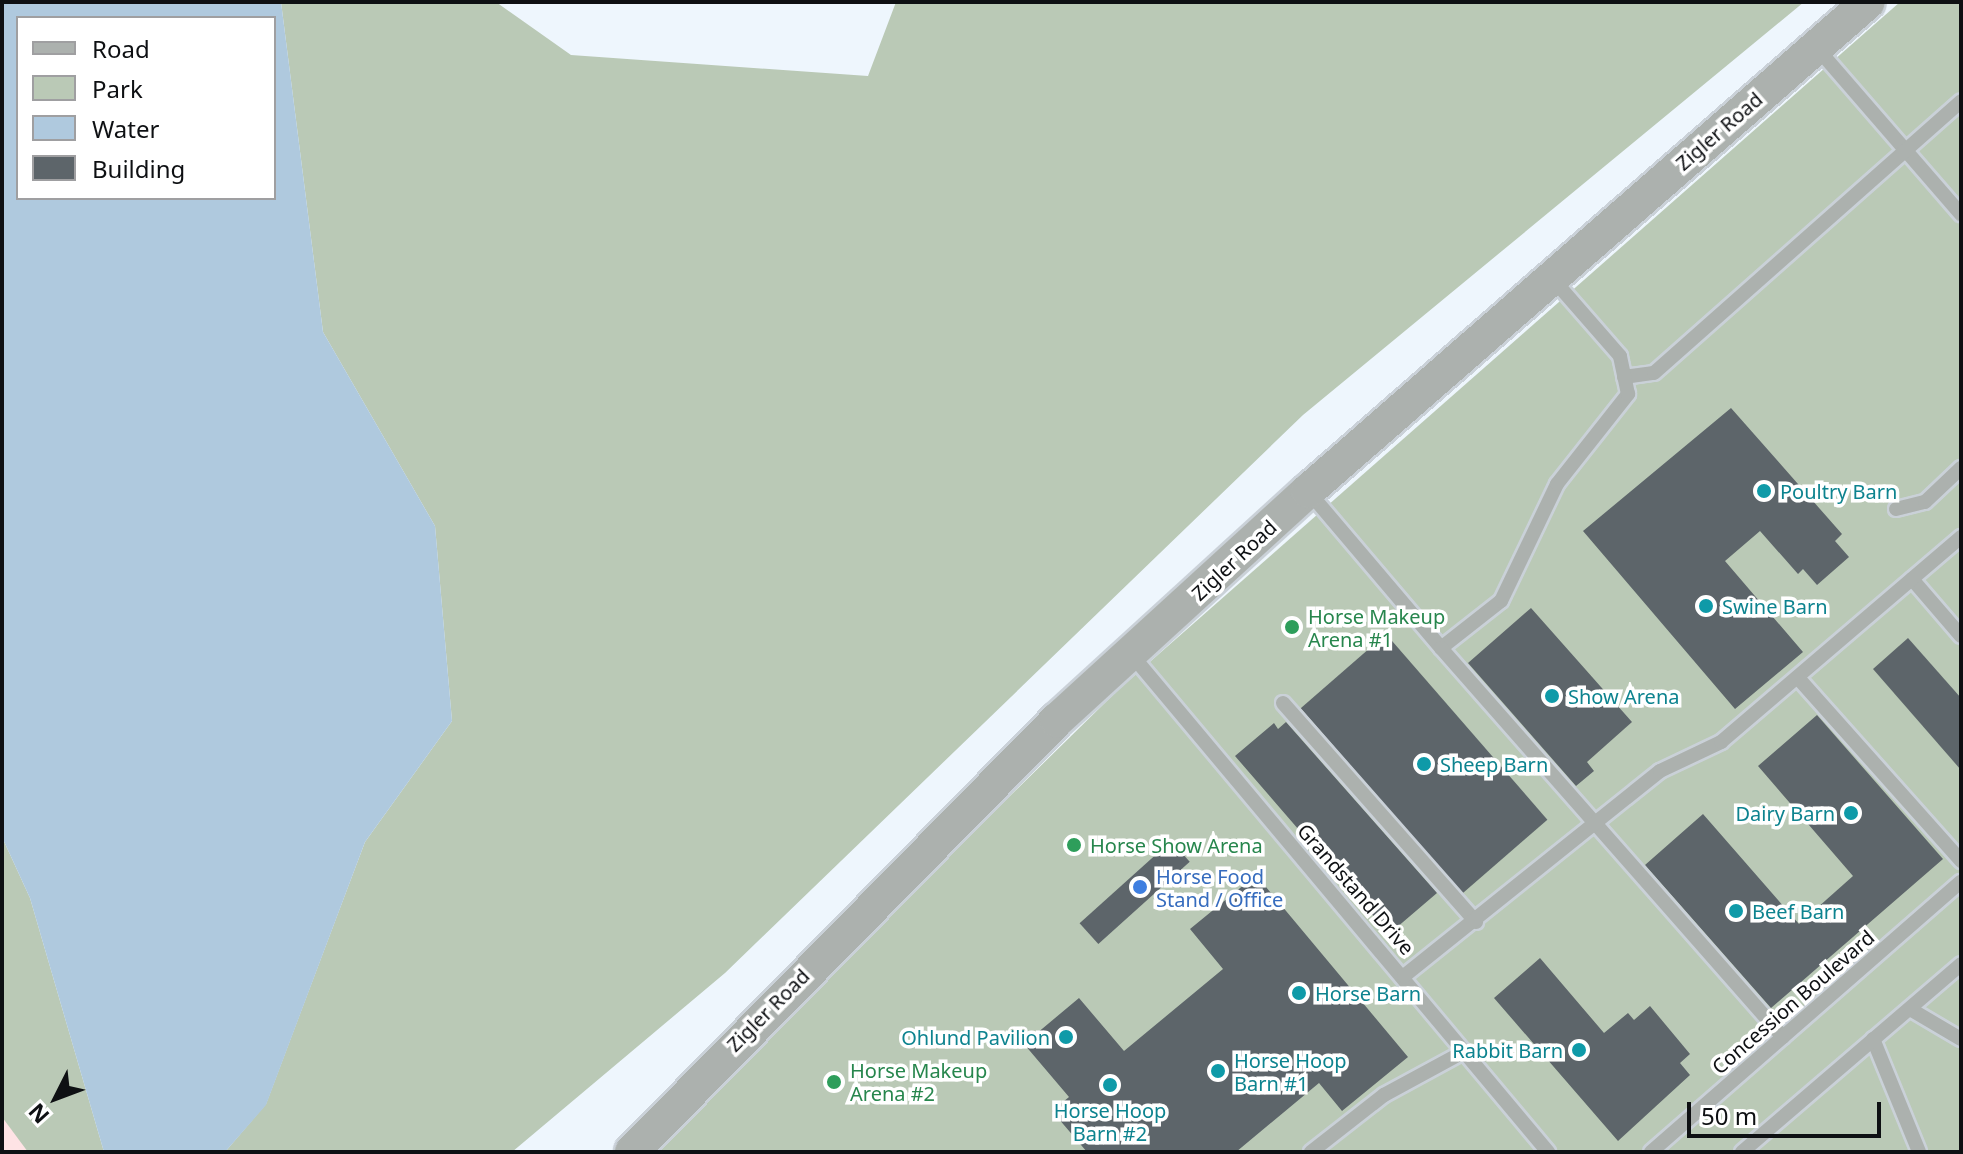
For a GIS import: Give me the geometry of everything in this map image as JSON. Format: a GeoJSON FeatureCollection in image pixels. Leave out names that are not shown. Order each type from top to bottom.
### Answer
{"type":"FeatureCollection","features":[{"type":"Feature","properties":{"kind":"street","name":"Zigler Road"},"geometry":{"type":"LineString","coordinates":[[632,1152],[1057,720],[1308,491],[1868,2]]}},
{"type":"Feature","properties":{"kind":"lane"},"geometry":{"type":"LineString","coordinates":[[1815,46],[1961,214]]}},
{"type":"Feature","properties":{"kind":"lane"},"geometry":{"type":"LineString","coordinates":[[1624,377],[1654,373],[1961,101]]}},
{"type":"Feature","properties":{"kind":"lane"},"geometry":{"type":"LineString","coordinates":[[1441,648],[1501,601],[1557,484],[1628,394],[1620,356],[1552,277]]}},
{"type":"Feature","properties":{"kind":"lane"},"geometry":{"type":"LineString","coordinates":[[1896,509],[1925,502],[1961,468]]}},
{"type":"Feature","properties":{"kind":"lane"},"geometry":{"type":"LineString","coordinates":[[1308,491],[1591,824],[1783,1037]]}},
{"type":"Feature","properties":{"kind":"lane"},"geometry":{"type":"LineString","coordinates":[[1404,976],[1476,922],[1591,824],[1660,771],[1721,742],[1959,542]]}},
{"type":"Feature","properties":{"kind":"lane"},"geometry":{"type":"LineString","coordinates":[[1912,579],[1961,636]]}},
{"type":"Feature","properties":{"kind":"lane","name":"Grandstand Drive"},"geometry":{"type":"LineString","coordinates":[[1131,654],[1404,976],[1548,1152]]}},
{"type":"Feature","properties":{"kind":"lane"},"geometry":{"type":"LineString","coordinates":[[1799,679],[1961,861]]}},
{"type":"Feature","properties":{"kind":"lane"},"geometry":{"type":"LineString","coordinates":[[1283,703],[1476,922]]}},
{"type":"Feature","properties":{"kind":"lane","name":"Concession Boulevard"},"geometry":{"type":"LineString","coordinates":[[1651,1152],[1961,882]]}},
{"type":"Feature","properties":{"kind":"lane"},"geometry":{"type":"LineString","coordinates":[[1742,1152],[1961,964]]}},
{"type":"Feature","properties":{"kind":"lane"},"geometry":{"type":"LineString","coordinates":[[1910,1009],[1961,1039]]}},
{"type":"Feature","properties":{"kind":"lane"},"geometry":{"type":"LineString","coordinates":[[1873,1039],[1919,1152]]}},
{"type":"Feature","properties":{"kind":"lane"},"geometry":{"type":"LineString","coordinates":[[1311,1152],[1384,1095],[1465,1051]]}},
{"type":"Feature","properties":{"kind":"shaded area"},"geometry":{"type":"Polygon","coordinates":[[[2,1099],[42,1152],[2,1152],[2,1099]]]}},
{"type":"Feature","properties":{"kind":"green space"},"geometry":{"type":"Polygon","coordinates":[[[281,2],[496,2],[571,55],[868,76],[896,2],[1804,2],[1303,415],[725,973],[512,1152],[225,1152],[266,1104],[365,842],[452,721],[435,526],[323,332],[281,2]]]}},
{"type":"Feature","properties":{"kind":"green space"},"geometry":{"type":"Polygon","coordinates":[[[1900,2],[1961,2],[1961,1152],[655,1152],[750,1051],[1119,689],[1900,2]]]}},
{"type":"Feature","properties":{"kind":"green space"},"geometry":{"type":"Polygon","coordinates":[[[2,837],[30,898],[104,1152],[28,1152],[2,1117],[2,837]]]}},
{"type":"Feature","properties":{"kind":"water"},"geometry":{"type":"Polygon","coordinates":[[[2,2],[281,2],[323,332],[435,526],[452,721],[365,842],[266,1105],[225,1152],[104,1152],[30,898],[2,837],[2,2]]]}},
{"type":"Feature","properties":{"kind":"building"},"geometry":{"type":"Polygon","coordinates":[[[1731,408],[1842,534],[1835,541],[1849,557],[1817,585],[1803,569],[1798,574],[1760,531],[1725,561],[1803,652],[1735,709],[1583,531],[1731,408]]]}},
{"type":"Feature","properties":{"kind":"building","name":"Show Arena"},"geometry":{"type":"Polygon","coordinates":[[[1531,608],[1632,722],[1587,762],[1594,771],[1576,786],[1468,663],[1531,608]]]}},
{"type":"Feature","properties":{"kind":"building","name":"Sheep Barn"},"geometry":{"type":"Polygon","coordinates":[[[1386,634],[1547,820],[1462,894],[1301,708],[1386,634]]]}},
{"type":"Feature","properties":{"kind":"building"},"geometry":{"type":"Polygon","coordinates":[[[1908,638],[1961,698],[1961,770],[1873,669],[1908,638]]]}},
{"type":"Feature","properties":{"kind":"building"},"geometry":{"type":"Polygon","coordinates":[[[1817,715],[1943,859],[1771,1008],[1645,865],[1703,814],[1799,924],[1853,876],[1758,766],[1817,715]]]}},
{"type":"Feature","properties":{"kind":"building"},"geometry":{"type":"Polygon","coordinates":[[[1286,722],[1437,893],[1389,934],[1235,756],[1274,723],[1278,729],[1286,722]]]}},
{"type":"Feature","properties":{"kind":"building","name":"Horse Food Stand / Office"},"geometry":{"type":"Polygon","coordinates":[[[1171,841],[1190,862],[1098,944],[1080,923],[1171,841]]]}},
{"type":"Feature","properties":{"kind":"building"},"geometry":{"type":"Polygon","coordinates":[[[1256,875],[1408,1057],[1342,1111],[1319,1083],[1236,1152],[1087,1152],[1052,1111],[1069,1097],[1024,1044],[1079,998],[1124,1051],[1223,969],[1190,929],[1256,875]]]}},
{"type":"Feature","properties":{"kind":"building","name":"Rabbit Barn"},"geometry":{"type":"Polygon","coordinates":[[[1540,958],[1604,1033],[1628,1013],[1634,1020],[1650,1006],[1690,1054],[1680,1063],[1690,1075],[1618,1141],[1494,998],[1540,958]]]}},
{"type":"Feature","properties":{"kind":"place","name":"Poultry Barn"},"geometry":{"type":"Point","coordinates":[1764,491]}},
{"type":"Feature","properties":{"kind":"place","name":"Swine Barn"},"geometry":{"type":"Point","coordinates":[1706,606]}},
{"type":"Feature","properties":{"kind":"place","name":"Horse Makeup Arena #1"},"geometry":{"type":"Point","coordinates":[1292,627]}},
{"type":"Feature","properties":{"kind":"place","name":"Show Arena"},"geometry":{"type":"Point","coordinates":[1552,696]}},
{"type":"Feature","properties":{"kind":"place","name":"Sheep Barn"},"geometry":{"type":"Point","coordinates":[1424,764]}},
{"type":"Feature","properties":{"kind":"place","name":"Dairy Barn"},"geometry":{"type":"Point","coordinates":[1851,813]}},
{"type":"Feature","properties":{"kind":"place","name":"Horse Show Arena"},"geometry":{"type":"Point","coordinates":[1074,845]}},
{"type":"Feature","properties":{"kind":"place","name":"Horse Food Stand / Office"},"geometry":{"type":"Point","coordinates":[1140,887]}},
{"type":"Feature","properties":{"kind":"place","name":"Beef Barn"},"geometry":{"type":"Point","coordinates":[1736,911]}},
{"type":"Feature","properties":{"kind":"place","name":"Horse Barn"},"geometry":{"type":"Point","coordinates":[1299,993]}},
{"type":"Feature","properties":{"kind":"place","name":"Ohlund Pavilion"},"geometry":{"type":"Point","coordinates":[1066,1037]}},
{"type":"Feature","properties":{"kind":"place","name":"Rabbit Barn"},"geometry":{"type":"Point","coordinates":[1579,1050]}},
{"type":"Feature","properties":{"kind":"place","name":"Horse Hoop Barn #1"},"geometry":{"type":"Point","coordinates":[1218,1071]}},
{"type":"Feature","properties":{"kind":"place","name":"Horse Makeup Arena #2"},"geometry":{"type":"Point","coordinates":[834,1082]}},
{"type":"Feature","properties":{"kind":"place","name":"Horse Hoop Barn #2"},"geometry":{"type":"Point","coordinates":[1110,1085]}}]}
